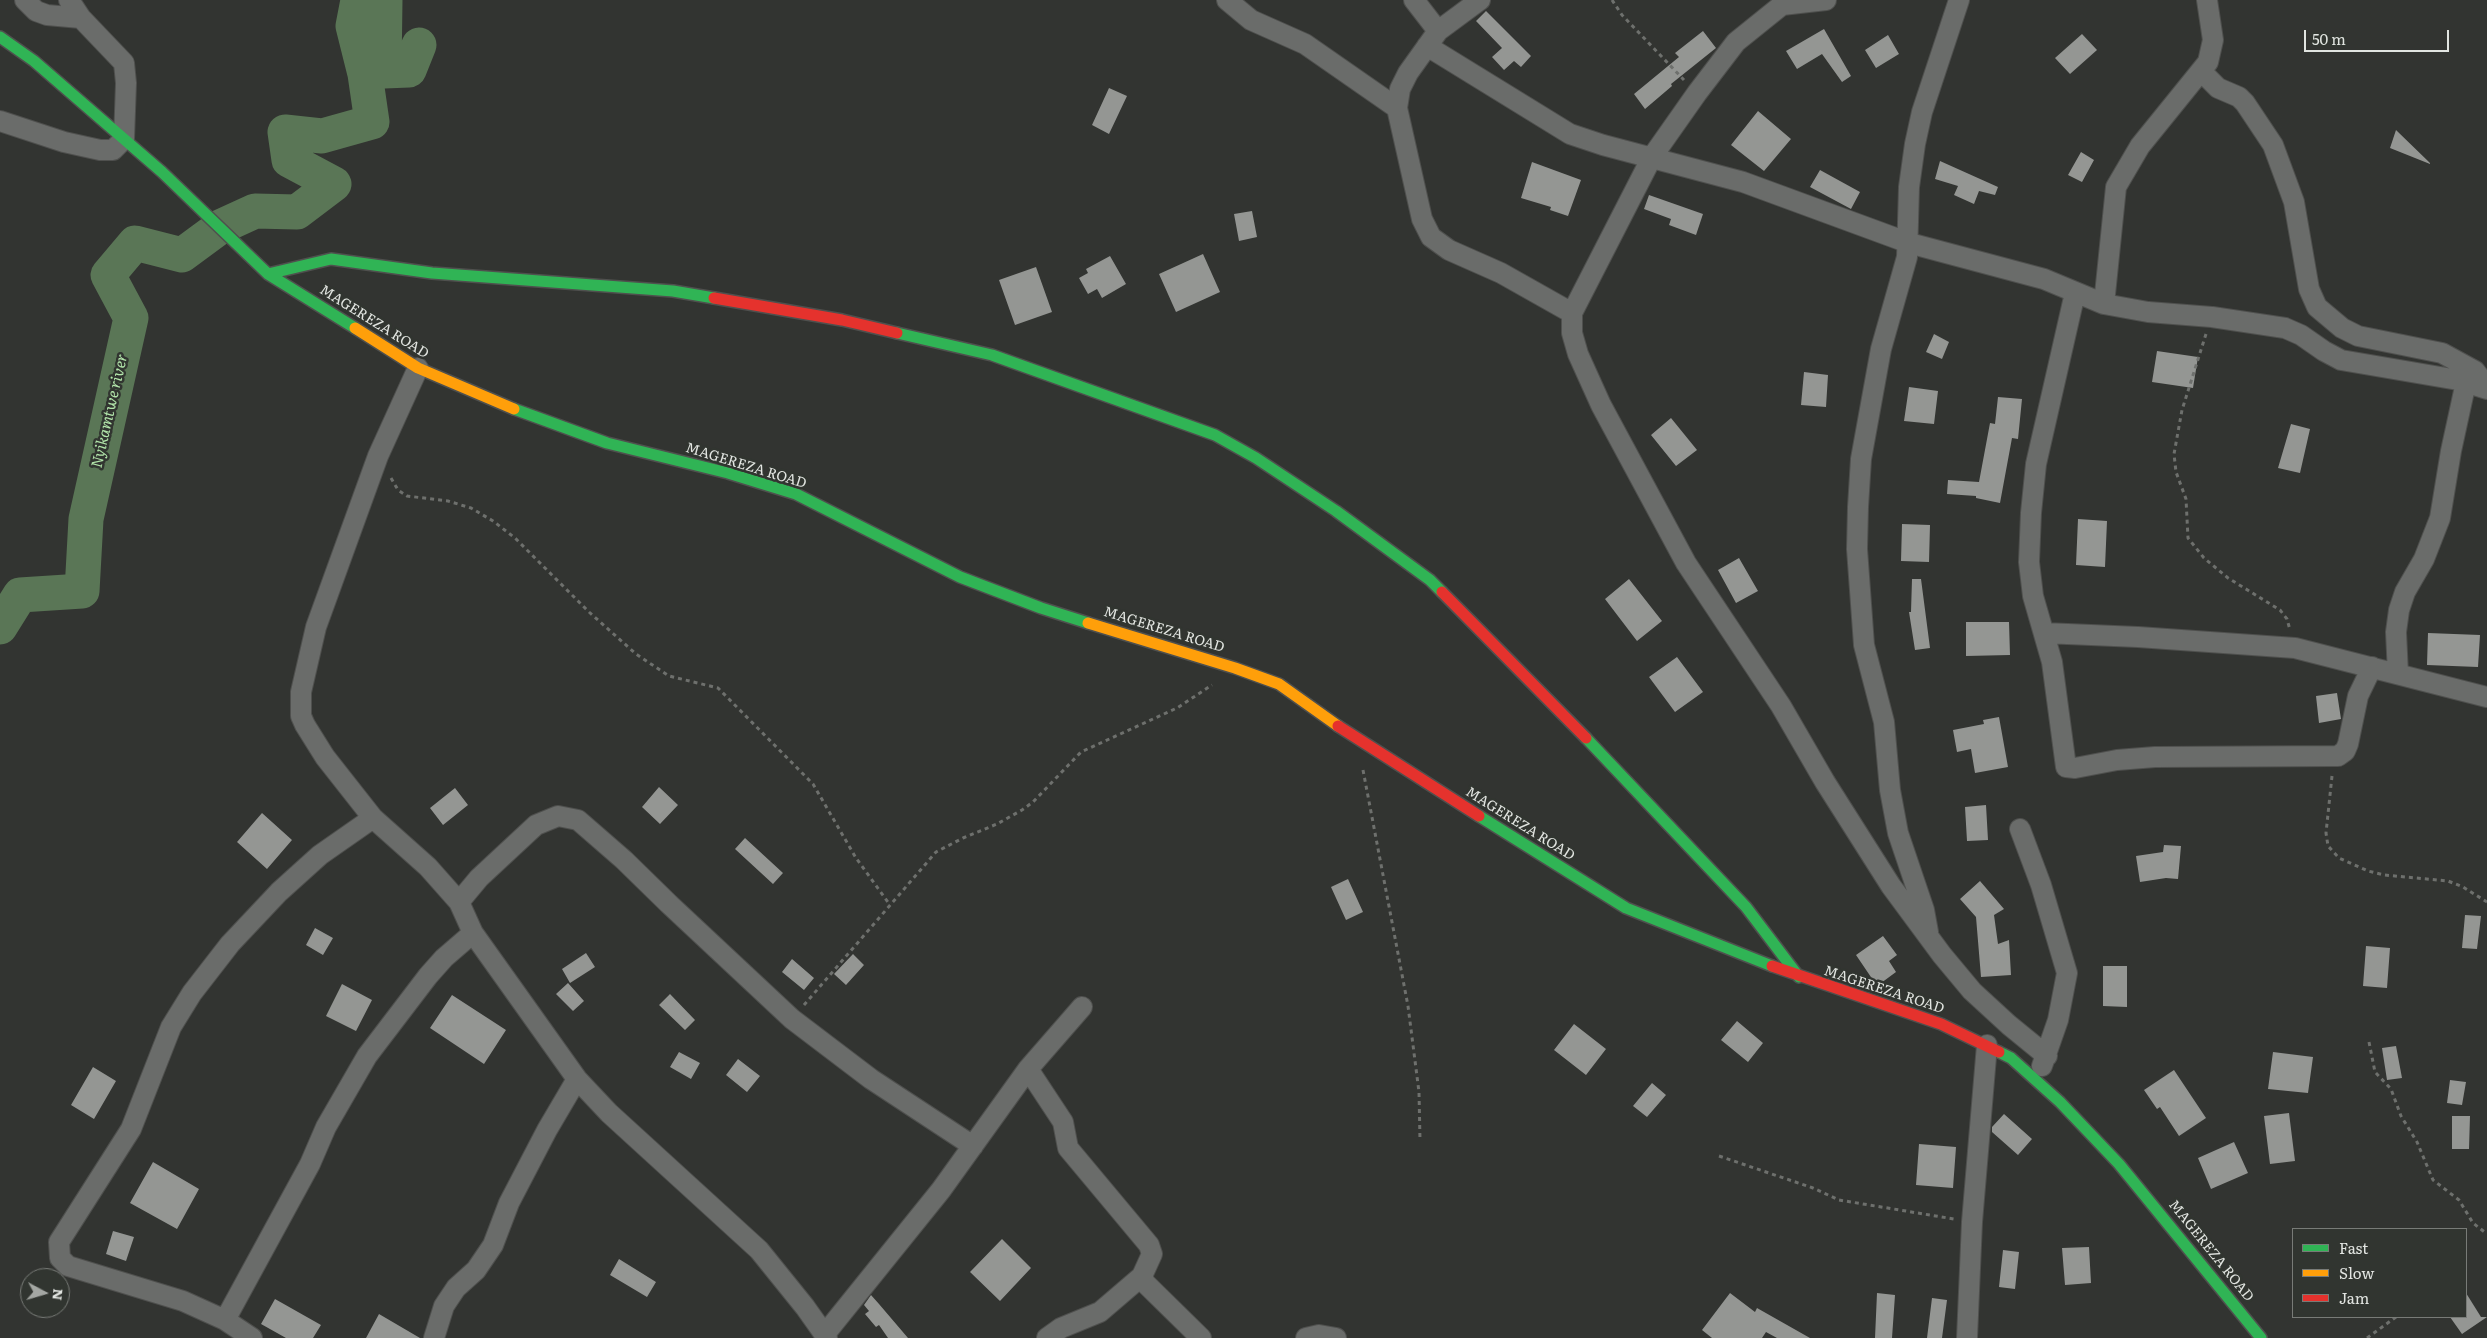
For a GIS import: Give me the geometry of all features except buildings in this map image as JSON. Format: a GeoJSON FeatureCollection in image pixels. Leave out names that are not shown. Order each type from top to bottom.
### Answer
{"type":"FeatureCollection","features":[{"type":"Feature","properties":{"kind":"street"},"geometry":{"type":"LineString","coordinates":[[25,0],[31,7],[47,15],[82,18]]}},
{"type":"Feature","properties":{"kind":"street"},"geometry":{"type":"LineString","coordinates":[[0,121],[64,142],[100,150],[113,150],[124,140],[126,111],[124,63],[82,18],[69,0]]}},
{"type":"Feature","properties":{"kind":"street"},"geometry":{"type":"LineString","coordinates":[[1227,0],[1251,20],[1305,44],[1397,108]]}},
{"type":"Feature","properties":{"kind":"street"},"geometry":{"type":"LineString","coordinates":[[1414,0],[1432,39],[1570,134],[1603,145],[1759,187],[1909,243],[2044,279],[2104,304],[2148,312],[2212,317],[2285,328],[2341,360],[2466,382],[2487,388]]}},
{"type":"Feature","properties":{"kind":"street"},"geometry":{"type":"LineString","coordinates":[[1480,0],[1432,39],[1404,81],[1397,108],[1422,219],[1431,237],[1449,250],[1501,273],[1572,313]]}},
{"type":"Feature","properties":{"kind":"street"},"geometry":{"type":"LineString","coordinates":[[1826,0],[1782,2],[1736,42],[1697,93],[1652,157],[1572,313],[1572,333],[1578,354],[1600,405],[1682,555],[1781,706],[1825,782],[1891,886],[1942,955],[1972,991],[2047,1056]]}},
{"type":"Feature","properties":{"kind":"street"},"geometry":{"type":"LineString","coordinates":[[1929,936],[1924,910],[1898,833],[1890,790],[1884,722],[1864,645],[1857,549],[1862,459],[1881,349],[1902,277],[1909,243],[1909,187],[1915,144],[1922,112],[1959,0]]}},
{"type":"Feature","properties":{"kind":"street"},"geometry":{"type":"LineString","coordinates":[[2104,304],[2116,187],[2140,146],[2202,72],[2208,62],[2212,47],[2207,0]]}},
{"type":"Feature","properties":{"kind":"street","name":"MAGEREZA ROAD"},"geometry":{"type":"LineString","coordinates":[[0,36],[34,61],[162,172],[268,274],[418,368],[485,398],[607,443],[728,474],[796,494],[960,577],[1041,608],[1235,668],[1279,684],[1357,740],[1626,908],[1799,977],[1941,1024],[2011,1058],[2035,1078],[2119,1164],[2259,1337]]}},
{"type":"Feature","properties":{"kind":"street"},"geometry":{"type":"LineString","coordinates":[[2202,72],[2218,88],[2239,97],[2245,103],[2273,145],[2294,202],[2309,290],[2318,307],[2342,328],[2358,336],[2442,353],[2474,372],[2487,388]]}},
{"type":"Feature","properties":{"kind":"street"},"geometry":{"type":"LineString","coordinates":[[268,274],[331,259],[432,272],[683,293],[842,320],[992,355],[1215,435],[1256,458],[1336,510],[1430,580],[1557,707],[1746,908],[1799,977]]}},
{"type":"Feature","properties":{"kind":"street"},"geometry":{"type":"LineString","coordinates":[[2075,293],[2046,418],[2033,487],[2029,578],[2052,662],[2059,707],[2064,763],[2067,768],[2154,757],[2334,757],[2340,755],[2346,747],[2358,696],[2372,667]]}},
{"type":"Feature","properties":{"kind":"street"},"geometry":{"type":"LineString","coordinates":[[418,368],[378,456],[316,627],[304,672],[301,716],[308,732],[373,818],[428,867],[459,902],[473,933],[577,1080],[609,1114],[759,1250],[826,1336],[924,1212],[1028,1069],[1082,1008]]}},
{"type":"Feature","properties":{"kind":"street"},"geometry":{"type":"LineString","coordinates":[[2398,674],[2396,632],[2399,610],[2405,592],[2424,559],[2440,518],[2452,443],[2466,382]]}},
{"type":"Feature","properties":{"kind":"street"},"geometry":{"type":"LineString","coordinates":[[2044,633],[2138,637],[2294,648],[2487,698]]}},
{"type":"Feature","properties":{"kind":"street"},"geometry":{"type":"LineString","coordinates":[[459,902],[480,878],[536,825],[558,816],[571,818],[590,828],[792,1018],[871,1079],[973,1146]]}},
{"type":"Feature","properties":{"kind":"street"},"geometry":{"type":"LineString","coordinates":[[252,1338],[225,1320],[159,1293],[97,1277],[68,1266],[60,1258],[59,1242],[131,1129],[166,1039],[180,1011],[192,993],[230,944],[279,892],[320,855],[373,818]]}},
{"type":"Feature","properties":{"kind":"street"},"geometry":{"type":"LineString","coordinates":[[2020,829],[2041,885],[2067,973],[2064,997],[2047,1056],[2035,1078]]}},
{"type":"Feature","properties":{"kind":"street"},"geometry":{"type":"LineString","coordinates":[[225,1320],[310,1164],[326,1127],[367,1056],[428,976],[444,958],[473,933]]}},
{"type":"Feature","properties":{"kind":"street"},"geometry":{"type":"LineString","coordinates":[[1967,1338],[1972,1222],[1987,1045]]}},
{"type":"Feature","properties":{"kind":"street"},"geometry":{"type":"LineString","coordinates":[[1028,1069],[1062,1122],[1068,1148],[1149,1245],[1152,1254],[1142,1276],[1100,1312],[1061,1328],[1047,1338]]}},
{"type":"Feature","properties":{"kind":"street"},"geometry":{"type":"LineString","coordinates":[[434,1338],[444,1306],[456,1288],[476,1270],[493,1246],[518,1186],[547,1130],[577,1080]]}},
{"type":"Feature","properties":{"kind":"street"},"geometry":{"type":"LineString","coordinates":[[1142,1276],[1145,1283],[1201,1338]]}},
{"type":"Feature","properties":{"kind":"street"},"geometry":{"type":"LineString","coordinates":[[1306,1338],[1319,1335],[1336,1338]]}},
{"type":"Feature","properties":{"kind":"path"},"geometry":{"type":"LineString","coordinates":[[1612,0],[1631,26],[1697,93]]}},
{"type":"Feature","properties":{"kind":"path"},"geometry":{"type":"LineString","coordinates":[[2212,317],[2182,410],[2174,454],[2186,499],[2188,538],[2204,558],[2228,578],[2280,610],[2287,619],[2294,648]]}},
{"type":"Feature","properties":{"kind":"path"},"geometry":{"type":"LineString","coordinates":[[378,456],[398,490],[407,496],[448,501],[471,508],[515,538],[589,612],[656,668],[669,676],[718,688],[730,697],[813,784],[856,858],[890,905]]}},
{"type":"Feature","properties":{"kind":"path"},"geometry":{"type":"LineString","coordinates":[[792,1018],[936,852],[997,824],[1033,802],[1081,752],[1177,708],[1235,668]]}},
{"type":"Feature","properties":{"kind":"path"},"geometry":{"type":"LineString","coordinates":[[1357,740],[1408,1006],[1418,1092],[1420,1140]]}},
{"type":"Feature","properties":{"kind":"path"},"geometry":{"type":"LineString","coordinates":[[2334,757],[2326,832],[2328,846],[2332,852],[2339,858],[2377,874],[2437,879],[2456,884],[2487,902]]}},
{"type":"Feature","properties":{"kind":"path"},"geometry":{"type":"LineString","coordinates":[[2369,1042],[2376,1075],[2391,1089],[2401,1116],[2417,1142],[2433,1180],[2459,1200],[2473,1223],[2487,1234]]}},
{"type":"Feature","properties":{"kind":"path"},"geometry":{"type":"LineString","coordinates":[[1719,1156],[1813,1188],[1839,1200],[1972,1222]]}},
{"type":"Feature","properties":{"kind":"path"},"geometry":{"type":"LineString","coordinates":[[2367,1338],[2395,1318]]}},
{"type":"Feature","properties":{"kind":"waterway","name":"Nyikamtwe river"},"geometry":{"type":"LineString","coordinates":[[0,627],[20,595],[82,591],[86,519],[131,318],[108,275],[135,243],[182,255],[220,227],[255,211],[297,212],[334,184],[289,160],[285,132],[322,136],[372,122],[365,74],[353,26],[358,0]]}},
{"type":"Feature","properties":{"kind":"waterway"},"geometry":{"type":"LineString","coordinates":[[385,0],[384,71],[409,70],[419,45]]}},
{"type":"Feature","properties":{"kind":"traffic: fast"},"geometry":{"type":"LineString","coordinates":[[0,37],[34,61],[162,172],[268,274],[355,328]]}},
{"type":"Feature","properties":{"kind":"traffic: fast"},"geometry":{"type":"LineString","coordinates":[[268,274],[331,259],[432,273],[673,291],[714,298]]}},
{"type":"Feature","properties":{"kind":"traffic: fast"},"geometry":{"type":"LineString","coordinates":[[897,333],[992,355],[1215,435],[1256,458],[1336,511],[1430,580],[1442,592]]}},
{"type":"Feature","properties":{"kind":"traffic: fast"},"geometry":{"type":"LineString","coordinates":[[514,409],[607,443],[728,473],[796,494],[960,577],[1041,608],[1088,623]]}},
{"type":"Feature","properties":{"kind":"traffic: fast"},"geometry":{"type":"LineString","coordinates":[[1586,738],[1746,907],[1799,977]]}},
{"type":"Feature","properties":{"kind":"traffic: fast"},"geometry":{"type":"LineString","coordinates":[[1479,816],[1626,908],[1772,966]]}},
{"type":"Feature","properties":{"kind":"traffic: fast"},"geometry":{"type":"LineString","coordinates":[[1999,1052],[2011,1058],[2060,1102],[2119,1164],[2261,1338]]}},
{"type":"Feature","properties":{"kind":"traffic: slow"},"geometry":{"type":"LineString","coordinates":[[355,328],[418,368],[514,409]]}},
{"type":"Feature","properties":{"kind":"traffic: slow"},"geometry":{"type":"LineString","coordinates":[[1088,623],[1235,668],[1279,684],[1338,726]]}},
{"type":"Feature","properties":{"kind":"traffic: jam"},"geometry":{"type":"LineString","coordinates":[[714,298],[842,320],[897,333]]}},
{"type":"Feature","properties":{"kind":"traffic: jam"},"geometry":{"type":"LineString","coordinates":[[1442,592],[1586,738]]}},
{"type":"Feature","properties":{"kind":"traffic: jam"},"geometry":{"type":"LineString","coordinates":[[1338,726],[1479,816]]}},
{"type":"Feature","properties":{"kind":"traffic: jam"},"geometry":{"type":"LineString","coordinates":[[1772,966],[1941,1024],[1999,1052]]}}]}
